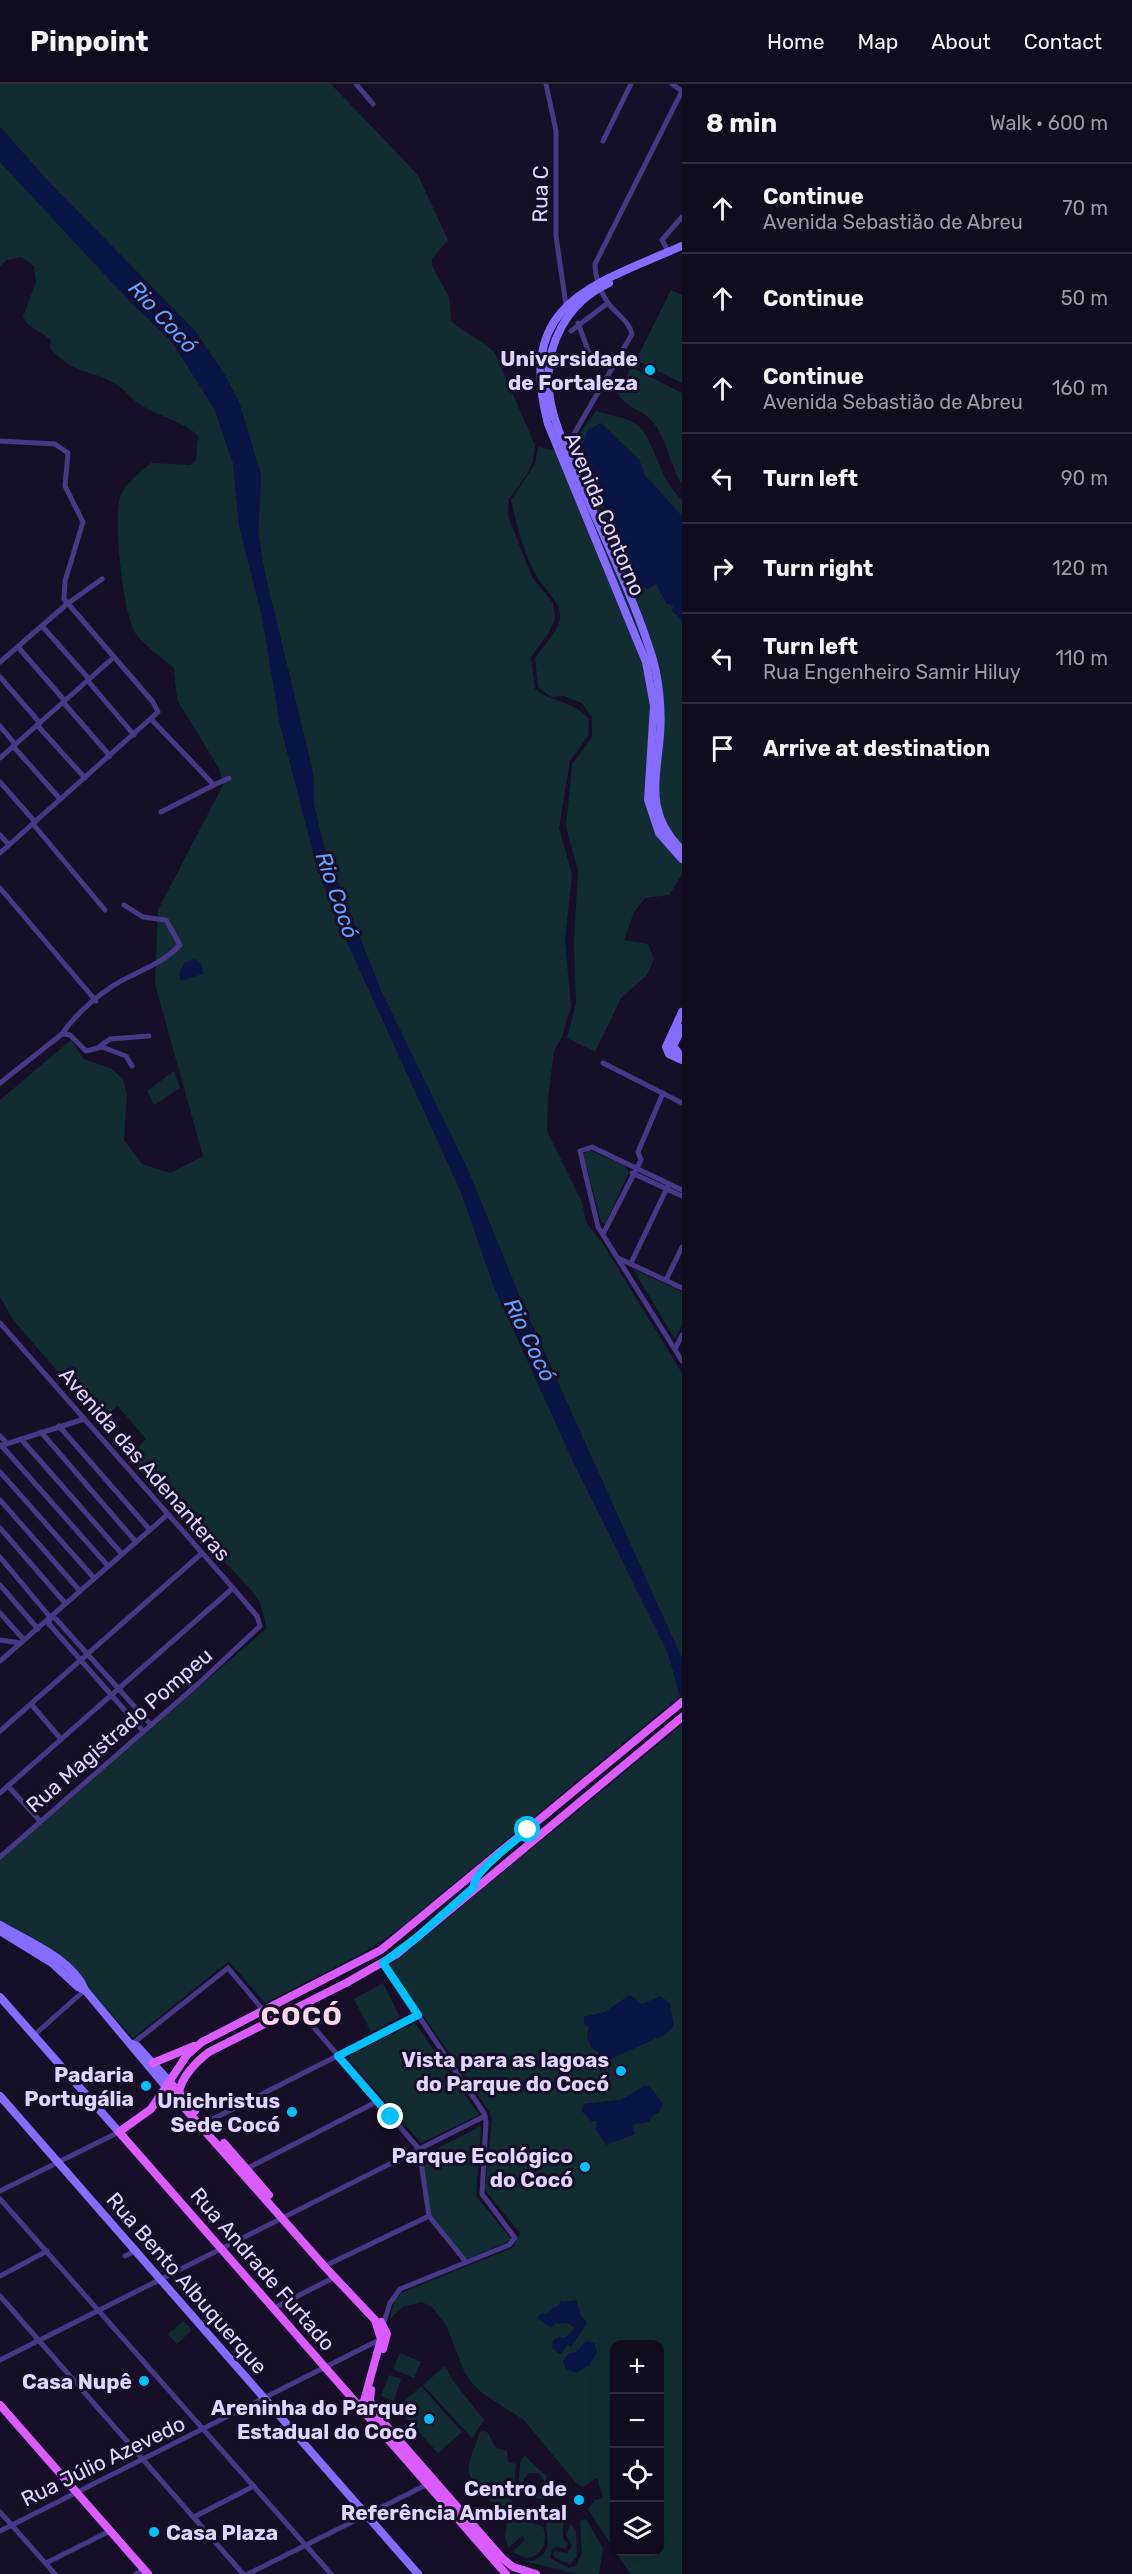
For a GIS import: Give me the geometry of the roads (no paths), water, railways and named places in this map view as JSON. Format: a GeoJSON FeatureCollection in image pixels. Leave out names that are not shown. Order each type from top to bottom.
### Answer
{"type":"FeatureCollection","features":[{"type":"Feature","properties":{"kind":"main road"},"geometry":{"type":"LineString","coordinates":[[153,2063],[202,2042],[375,1953],[453,1893],[682,1702]]}},
{"type":"Feature","properties":{"kind":"main road"},"geometry":{"type":"LineString","coordinates":[[179,2093],[181,2085],[196,2062],[209,2052],[383,1963],[682,1717]]}},
{"type":"Feature","properties":{"kind":"main road"},"geometry":{"type":"LineString","coordinates":[[474,1887],[474,1880],[491,1861]]}},
{"type":"Feature","properties":{"kind":"main road"},"geometry":{"type":"LineString","coordinates":[[444,1913],[457,1897],[457,1893],[453,1893]]}},
{"type":"Feature","properties":{"kind":"main road"},"geometry":{"type":"LineString","coordinates":[[119,2132],[143,2117],[168,2085],[187,2055],[202,2042]]}},
{"type":"Feature","properties":{"kind":"main road"},"geometry":{"type":"LineString","coordinates":[[168,2085],[179,2093],[244,2171]]}},
{"type":"Feature","properties":{"kind":"main road"},"geometry":{"type":"LineString","coordinates":[[168,2085],[375,2320],[383,2325],[387,2339],[370,2400],[376,2414],[430,2482],[508,2565],[536,2574]]}},
{"type":"Feature","properties":{"kind":"main road","name":"Rua Andrade Furtado"},"geometry":{"type":"LineString","coordinates":[[119,2132],[358,2406],[430,2482],[498,2565],[508,2574]]}},
{"type":"Feature","properties":{"kind":"main road"},"geometry":{"type":"LineString","coordinates":[[284,2217],[329,2264],[336,2276]]}},
{"type":"Feature","properties":{"kind":"main road"},"geometry":{"type":"LineString","coordinates":[[358,2406],[364,2401],[381,2339],[375,2320]]}},
{"type":"Feature","properties":{"kind":"main road"},"geometry":{"type":"LineString","coordinates":[[367,2385],[376,2374],[376,2355]]}},
{"type":"Feature","properties":{"kind":"main road"},"geometry":{"type":"LineString","coordinates":[[0,2405],[110,2530],[143,2573]]}},
{"type":"Feature","properties":{"kind":"street"},"geometry":{"type":"LineString","coordinates":[[356,84],[373,104]]}},
{"type":"Feature","properties":{"kind":"street","name":"Rua C"},"geometry":{"type":"LineString","coordinates":[[546,84],[556,131],[556,236],[566,305]]}},
{"type":"Feature","properties":{"kind":"street"},"geometry":{"type":"LineString","coordinates":[[603,141],[631,84]]}},
{"type":"Feature","properties":{"kind":"street"},"geometry":{"type":"LineString","coordinates":[[571,439],[632,336],[631,328],[608,303],[599,285],[595,264],[682,91],[672,84]]}},
{"type":"Feature","properties":{"kind":"street"},"geometry":{"type":"LineString","coordinates":[[669,252],[662,240],[682,217]]}},
{"type":"Feature","properties":{"kind":"street","name":"Avenida Contorno"},"geometry":{"type":"LineString","coordinates":[[682,246],[599,285],[566,305],[555,318],[544,347],[540,385],[544,410],[646,662],[654,706],[648,800],[659,833],[682,859]]}},
{"type":"Feature","properties":{"kind":"street","name":"Avenida Contorno"},"geometry":{"type":"LineString","coordinates":[[682,252],[599,285],[578,305],[560,326],[550,358],[549,391],[560,433],[651,650],[660,712],[654,780],[656,804],[665,830],[682,850]]}},
{"type":"Feature","properties":{"kind":"street"},"geometry":{"type":"LineString","coordinates":[[571,331],[578,323],[608,303]]}},
{"type":"Feature","properties":{"kind":"street"},"geometry":{"type":"LineString","coordinates":[[578,323],[593,364]]}},
{"type":"Feature","properties":{"kind":"street"},"geometry":{"type":"LineString","coordinates":[[0,441],[56,444],[68,453],[65,486],[83,522],[63,590],[67,604],[157,707],[154,718],[0,853]]}},
{"type":"Feature","properties":{"kind":"street"},"geometry":{"type":"LineString","coordinates":[[0,662],[67,604],[102,579]]}},
{"type":"Feature","properties":{"kind":"street"},"geometry":{"type":"LineString","coordinates":[[42,626],[134,735]]}},
{"type":"Feature","properties":{"kind":"street"},"geometry":{"type":"LineString","coordinates":[[18,646],[110,756]]}},
{"type":"Feature","properties":{"kind":"street"},"geometry":{"type":"LineString","coordinates":[[0,758],[113,658]]}},
{"type":"Feature","properties":{"kind":"street"},"geometry":{"type":"LineString","coordinates":[[0,677],[85,778]]}},
{"type":"Feature","properties":{"kind":"street"},"geometry":{"type":"LineString","coordinates":[[154,718],[214,785]]}},
{"type":"Feature","properties":{"kind":"street"},"geometry":{"type":"LineString","coordinates":[[0,726],[60,799]]}},
{"type":"Feature","properties":{"kind":"street"},"geometry":{"type":"LineString","coordinates":[[161,812],[229,778]]}},
{"type":"Feature","properties":{"kind":"street"},"geometry":{"type":"LineString","coordinates":[[0,782],[105,910]]}},
{"type":"Feature","properties":{"kind":"street"},"geometry":{"type":"LineString","coordinates":[[0,835],[9,845]]}},
{"type":"Feature","properties":{"kind":"street"},"geometry":{"type":"LineString","coordinates":[[0,888],[96,1000]]}},
{"type":"Feature","properties":{"kind":"street"},"geometry":{"type":"LineString","coordinates":[[0,1083],[62,1034],[69,1024],[112,986],[161,962],[180,945],[166,920],[143,917],[124,905]]}},
{"type":"Feature","properties":{"kind":"street"},"geometry":{"type":"LineString","coordinates":[[682,1012],[666,1047],[669,1054],[682,1059]]}},
{"type":"Feature","properties":{"kind":"street"},"geometry":{"type":"LineString","coordinates":[[682,1028],[673,1046],[682,1059]]}},
{"type":"Feature","properties":{"kind":"street"},"geometry":{"type":"LineString","coordinates":[[62,1034],[70,1035],[86,1051],[110,1040],[148,1036]]}},
{"type":"Feature","properties":{"kind":"street"},"geometry":{"type":"LineString","coordinates":[[99,1047],[124,1055],[132,1066]]}},
{"type":"Feature","properties":{"kind":"street"},"geometry":{"type":"LineString","coordinates":[[603,1063],[682,1103]]}},
{"type":"Feature","properties":{"kind":"street"},"geometry":{"type":"LineString","coordinates":[[603,1234],[640,1160],[638,1152],[663,1094]]}},
{"type":"Feature","properties":{"kind":"street"},"geometry":{"type":"LineString","coordinates":[[682,1196],[592,1147],[580,1150],[596,1221],[682,1361]]}},
{"type":"Feature","properties":{"kind":"street"},"geometry":{"type":"LineString","coordinates":[[668,1187],[682,1190]]}},
{"type":"Feature","properties":{"kind":"street"},"geometry":{"type":"LineString","coordinates":[[631,1263],[668,1187]]}},
{"type":"Feature","properties":{"kind":"street"},"geometry":{"type":"LineString","coordinates":[[666,1280],[682,1246]]}},
{"type":"Feature","properties":{"kind":"street"},"geometry":{"type":"LineString","coordinates":[[617,1258],[682,1288]]}},
{"type":"Feature","properties":{"kind":"street","name":"Avenida das Adenanteras"},"geometry":{"type":"LineString","coordinates":[[0,1323],[257,1616],[259,1628]]}},
{"type":"Feature","properties":{"kind":"street"},"geometry":{"type":"LineString","coordinates":[[675,1349],[682,1335]]}},
{"type":"Feature","properties":{"kind":"street"},"geometry":{"type":"LineString","coordinates":[[3,1445],[84,1419]]}},
{"type":"Feature","properties":{"kind":"street"},"geometry":{"type":"LineString","coordinates":[[59,1426],[150,1530]]}},
{"type":"Feature","properties":{"kind":"street"},"geometry":{"type":"LineString","coordinates":[[41,1432],[136,1542]]}},
{"type":"Feature","properties":{"kind":"street"},"geometry":{"type":"LineString","coordinates":[[0,1436],[3,1445],[108,1566]]}},
{"type":"Feature","properties":{"kind":"street"},"geometry":{"type":"LineString","coordinates":[[21,1439],[122,1554]]}},
{"type":"Feature","properties":{"kind":"street"},"geometry":{"type":"LineString","coordinates":[[0,1472],[94,1578]]}},
{"type":"Feature","properties":{"kind":"street"},"geometry":{"type":"LineString","coordinates":[[0,1500],[80,1591]]}},
{"type":"Feature","properties":{"kind":"street"},"geometry":{"type":"LineString","coordinates":[[0,1661],[167,1515]]}},
{"type":"Feature","properties":{"kind":"street"},"geometry":{"type":"LineString","coordinates":[[0,1528],[65,1603]]}},
{"type":"Feature","properties":{"kind":"street"},"geometry":{"type":"LineString","coordinates":[[0,1731],[201,1554]]}},
{"type":"Feature","properties":{"kind":"street"},"geometry":{"type":"LineString","coordinates":[[0,1557],[50,1617],[56,1619],[151,1725]]}},
{"type":"Feature","properties":{"kind":"street"},"geometry":{"type":"LineString","coordinates":[[0,1585],[38,1629]]}},
{"type":"Feature","properties":{"kind":"street"},"geometry":{"type":"LineString","coordinates":[[0,1793],[233,1588]]}},
{"type":"Feature","properties":{"kind":"street"},"geometry":{"type":"LineString","coordinates":[[0,1613],[23,1642]]}},
{"type":"Feature","properties":{"kind":"street"},"geometry":{"type":"LineString","coordinates":[[50,1617],[49,1624],[143,1731]]}},
{"type":"Feature","properties":{"kind":"street","name":"Rua Magistrado Pompeu"},"geometry":{"type":"LineString","coordinates":[[0,1857],[259,1628]]}},
{"type":"Feature","properties":{"kind":"street"},"geometry":{"type":"LineString","coordinates":[[0,1640],[23,1642]]}},
{"type":"Feature","properties":{"kind":"street"},"geometry":{"type":"LineString","coordinates":[[31,1704],[61,1739]]}},
{"type":"Feature","properties":{"kind":"street"},"geometry":{"type":"LineString","coordinates":[[8,1786],[40,1821]]}},
{"type":"Feature","properties":{"kind":"street"},"geometry":{"type":"LineString","coordinates":[[0,1924],[60,1962],[82,1982],[85,1990],[132,2044],[137,2046],[153,2063],[168,2085]]}},
{"type":"Feature","properties":{"kind":"street"},"geometry":{"type":"LineString","coordinates":[[0,1931],[52,1963],[78,1987],[85,1990]]}},
{"type":"Feature","properties":{"kind":"street"},"geometry":{"type":"LineString","coordinates":[[383,1963],[485,2116],[482,2194],[515,2238],[512,2244],[400,2289],[390,2302],[383,2325]]}},
{"type":"Feature","properties":{"kind":"street"},"geometry":{"type":"LineString","coordinates":[[132,2044],[228,1968],[264,2011]]}},
{"type":"Feature","properties":{"kind":"street"},"geometry":{"type":"LineString","coordinates":[[34,2035],[85,1990]]}},
{"type":"Feature","properties":{"kind":"street","name":"Rua Andrade Furtado"},"geometry":{"type":"LineString","coordinates":[[0,1997],[119,2132]]}},
{"type":"Feature","properties":{"kind":"street"},"geometry":{"type":"LineString","coordinates":[[297,2008],[419,2149],[429,2216],[466,2262]]}},
{"type":"Feature","properties":{"kind":"street"},"geometry":{"type":"LineString","coordinates":[[205,2123],[418,2015]]}},
{"type":"Feature","properties":{"kind":"street"},"geometry":{"type":"LineString","coordinates":[[132,2044],[133,2050],[168,2085]]}},
{"type":"Feature","properties":{"kind":"street","name":"Rua Bento Albuquerque"},"geometry":{"type":"LineString","coordinates":[[0,2096],[418,2574]]}},
{"type":"Feature","properties":{"kind":"street"},"geometry":{"type":"LineString","coordinates":[[244,2171],[378,2101]]}},
{"type":"Feature","properties":{"kind":"street"},"geometry":{"type":"LineString","coordinates":[[0,2360],[485,2116]]}},
{"type":"Feature","properties":{"kind":"street"},"geometry":{"type":"LineString","coordinates":[[0,2192],[119,2132]]}},
{"type":"Feature","properties":{"kind":"street"},"geometry":{"type":"LineString","coordinates":[[0,2199],[331,2574]]}},
{"type":"Feature","properties":{"kind":"street"},"geometry":{"type":"LineString","coordinates":[[329,2264],[429,2216]]}},
{"type":"Feature","properties":{"kind":"street"},"geometry":{"type":"LineString","coordinates":[[125,2256],[135,2251]]}},
{"type":"Feature","properties":{"kind":"street"},"geometry":{"type":"LineString","coordinates":[[0,2276],[47,2252]]}},
{"type":"Feature","properties":{"kind":"street"},"geometry":{"type":"LineString","coordinates":[[274,2308],[336,2276]]}},
{"type":"Feature","properties":{"kind":"street"},"geometry":{"type":"LineString","coordinates":[[0,2296],[243,2574]]}},
{"type":"Feature","properties":{"kind":"street","name":"Rua Júlio Azevedo"},"geometry":{"type":"LineString","coordinates":[[0,2530],[381,2339]]}},
{"type":"Feature","properties":{"kind":"street"},"geometry":{"type":"LineString","coordinates":[[248,2574],[430,2482]]}},
{"type":"Feature","properties":{"kind":"street"},"geometry":{"type":"LineString","coordinates":[[194,2517],[254,2486]]}},
{"type":"Feature","properties":{"kind":"street"},"geometry":{"type":"LineString","coordinates":[[0,2512],[56,2574]]}},
{"type":"Feature","properties":{"kind":"street"},"geometry":{"type":"LineString","coordinates":[[46,2563],[110,2530]]}},
{"type":"Feature","properties":{"kind":"water","name":"Rio Cocó"},"geometry":{"type":"Polygon","coordinates":[[[0,127],[47,180],[195,331],[223,372],[239,402],[261,475],[258,532],[265,574],[313,773],[314,805],[323,844],[381,991],[468,1170],[521,1300],[682,1659],[682,1701],[668,1653],[573,1461],[494,1287],[461,1192],[334,913],[316,863],[280,724],[262,616],[239,525],[233,463],[214,408],[172,342],[125,296],[0,162],[0,127]]]}},
{"type":"Feature","properties":{"kind":"water"},"geometry":{"type":"Polygon","coordinates":[[[601,423],[639,459],[645,475],[682,516],[682,621],[672,611],[673,606],[666,603],[656,584],[648,589],[637,583],[580,450],[588,430],[601,423]]]}},
{"type":"Feature","properties":{"kind":"water"},"geometry":{"type":"Polygon","coordinates":[[[195,959],[202,965],[203,974],[181,981],[179,974],[185,962],[195,959]]]}},
{"type":"Feature","properties":{"kind":"water"},"geometry":{"type":"Polygon","coordinates":[[[630,1995],[642,2004],[660,1996],[670,2003],[674,2026],[666,2034],[600,2064],[598,2052],[587,2039],[590,2028],[584,2024],[584,2017],[605,2012],[630,1995]]]}},
{"type":"Feature","properties":{"kind":"water"},"geometry":{"type":"Polygon","coordinates":[[[646,2085],[653,2090],[663,2104],[659,2113],[653,2115],[649,2122],[632,2125],[635,2134],[606,2145],[596,2130],[597,2121],[591,2121],[582,2111],[584,2104],[621,2100],[646,2085]]]}},
{"type":"Feature","properties":{"kind":"water"},"geometry":{"type":"Polygon","coordinates":[[[561,2300],[564,2302],[576,2300],[581,2315],[587,2323],[571,2347],[567,2345],[562,2354],[558,2354],[552,2347],[553,2340],[560,2337],[565,2338],[575,2328],[571,2324],[556,2323],[551,2328],[537,2318],[543,2312],[545,2315],[550,2313],[561,2300]]]}},
{"type":"Feature","properties":{"kind":"water"},"geometry":{"type":"Polygon","coordinates":[[[586,2341],[594,2343],[597,2352],[590,2365],[576,2373],[566,2369],[563,2361],[569,2353],[576,2352],[586,2341]]]}},
{"type":"Feature","properties":{"kind":"place","name":"Universidade de Fortaleza"},"geometry":{"type":"Point","coordinates":[650,370]}},
{"type":"Feature","properties":{"kind":"place","name":"Vista para as lagoas do Parque do Cocó"},"geometry":{"type":"Point","coordinates":[621,2071]}},
{"type":"Feature","properties":{"kind":"place","name":"Padaria Portugália"},"geometry":{"type":"Point","coordinates":[146,2086]}},
{"type":"Feature","properties":{"kind":"place","name":"Unichristus Sede Cocó"},"geometry":{"type":"Point","coordinates":[292,2112]}},
{"type":"Feature","properties":{"kind":"place","name":"Parque Ecológico do Cocó"},"geometry":{"type":"Point","coordinates":[585,2167]}},
{"type":"Feature","properties":{"kind":"place","name":"Casa Nupê"},"geometry":{"type":"Point","coordinates":[144,2381]}},
{"type":"Feature","properties":{"kind":"place","name":"Areninha do Parque Estadual do Cocó"},"geometry":{"type":"Point","coordinates":[429,2419]}},
{"type":"Feature","properties":{"kind":"place","name":"Centro de Referência Ambiental"},"geometry":{"type":"Point","coordinates":[579,2500]}},
{"type":"Feature","properties":{"kind":"place","name":"Casa Plaza"},"geometry":{"type":"Point","coordinates":[154,2532]}},
{"type":"Feature","properties":{"kind":"district","name":"COCÓ"},"geometry":{"type":"Point","coordinates":[302,2016]}}]}
